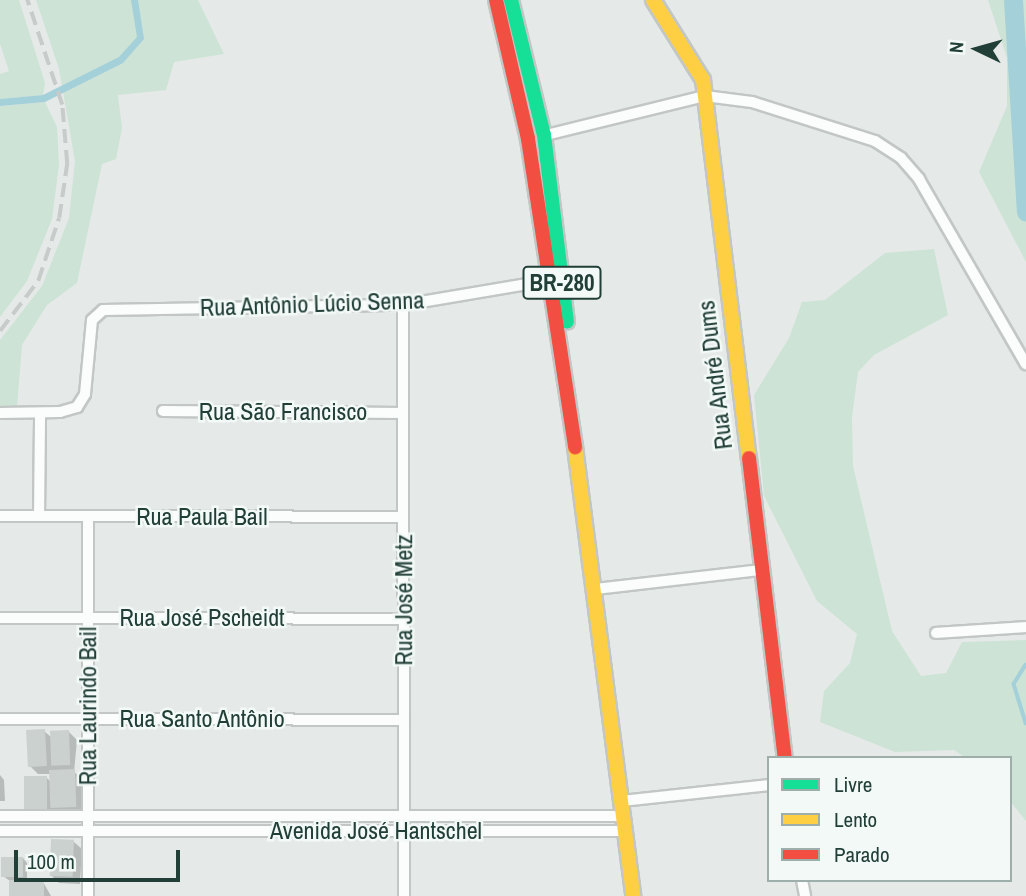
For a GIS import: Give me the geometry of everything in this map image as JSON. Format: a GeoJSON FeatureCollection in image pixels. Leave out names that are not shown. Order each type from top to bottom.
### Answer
{"type":"FeatureCollection","features":[{"type":"Feature","properties":{"kind":"main road","name":"BR-280"},"geometry":{"type":"LineString","coordinates":[[496,0],[528,139],[556,280]]}},
{"type":"Feature","properties":{"kind":"main road","name":"BR-280"},"geometry":{"type":"LineString","coordinates":[[510,0],[544,135],[556,280],[633,896]]}},
{"type":"Feature","properties":{"kind":"main road","name":"Rua André Dums"},"geometry":{"type":"LineString","coordinates":[[653,0],[693,61],[705,96],[785,756]]}},
{"type":"Feature","properties":{"kind":"street"},"geometry":{"type":"LineString","coordinates":[[528,139],[705,96],[738,99],[875,141],[901,158],[932,200],[1026,365]]}},
{"type":"Feature","properties":{"kind":"street","name":"Rua Antônio Lúcio Senna"},"geometry":{"type":"LineString","coordinates":[[40,413],[68,411],[82,401],[92,320],[103,310],[403,305],[556,280]]}},
{"type":"Feature","properties":{"kind":"street","name":"Rua José Metz"},"geometry":{"type":"LineString","coordinates":[[403,305],[404,896]]}},
{"type":"Feature","properties":{"kind":"street","name":"Rua São Francisco"},"geometry":{"type":"LineString","coordinates":[[163,411],[403,413]]}},
{"type":"Feature","properties":{"kind":"street"},"geometry":{"type":"LineString","coordinates":[[0,413],[40,413],[38,516]]}},
{"type":"Feature","properties":{"kind":"street","name":"Rua Paula Bail"},"geometry":{"type":"LineString","coordinates":[[0,516],[403,517]]}},
{"type":"Feature","properties":{"kind":"street","name":"Rua Laurindo Bail"},"geometry":{"type":"LineString","coordinates":[[88,516],[88,896]]}},
{"type":"Feature","properties":{"kind":"street"},"geometry":{"type":"LineString","coordinates":[[596,589],[761,570]]}},
{"type":"Feature","properties":{"kind":"street","name":"Rua José Pscheidt"},"geometry":{"type":"LineString","coordinates":[[0,618],[404,619]]}},
{"type":"Feature","properties":{"kind":"street"},"geometry":{"type":"LineString","coordinates":[[936,633],[1026,627]]}},
{"type":"Feature","properties":{"kind":"street","name":"Rua Santo Antônio"},"geometry":{"type":"LineString","coordinates":[[0,719],[404,720]]}},
{"type":"Feature","properties":{"kind":"street"},"geometry":{"type":"LineString","coordinates":[[624,816],[767,785]]}},
{"type":"Feature","properties":{"kind":"street","name":"Avenida José Hantschel"},"geometry":{"type":"LineString","coordinates":[[0,816],[624,816]]}},
{"type":"Feature","properties":{"kind":"street","name":"Avenida José Hantschel"},"geometry":{"type":"LineString","coordinates":[[0,831],[404,831],[624,816]]}},
{"type":"Feature","properties":{"kind":"green space"},"geometry":{"type":"Polygon","coordinates":[[[0,0],[19,0],[45,83],[43,95],[0,99],[0,74],[9,71],[0,44],[0,0]]]}},
{"type":"Feature","properties":{"kind":"green space"},"geometry":{"type":"Polygon","coordinates":[[[36,0],[198,0],[224,54],[174,62],[166,90],[118,95],[122,128],[116,159],[102,164],[77,283],[47,305],[22,345],[17,407],[0,406],[0,340],[42,286],[69,218],[75,161],[59,69],[36,0]]]}},
{"type":"Feature","properties":{"kind":"green space"},"geometry":{"type":"Polygon","coordinates":[[[988,0],[1026,0],[1026,262],[979,172],[1007,106],[1007,58],[988,0]]]}},
{"type":"Feature","properties":{"kind":"green space"},"geometry":{"type":"Polygon","coordinates":[[[45,102],[57,127],[59,165],[52,219],[27,281],[0,317],[0,106],[45,102]]]}},
{"type":"Feature","properties":{"kind":"green space"},"geometry":{"type":"Polygon","coordinates":[[[934,249],[948,315],[874,355],[858,372],[852,417],[853,466],[892,631],[921,676],[946,673],[962,642],[1026,640],[1026,821],[1012,804],[1012,756],[963,756],[954,750],[895,752],[820,722],[824,691],[850,663],[857,634],[817,601],[764,496],[754,395],[789,338],[802,302],[825,300],[885,253],[934,249]]]}},
{"type":"Feature","properties":{"kind":"water"},"geometry":{"type":"Polygon","coordinates":[[[131,0],[138,0],[144,39],[123,63],[45,102],[0,106],[0,99],[43,95],[119,57],[137,37],[131,0]]]}},
{"type":"Feature","properties":{"kind":"building"},"geometry":{"type":"Polygon","coordinates":[[[45,729],[47,766],[28,767],[26,730],[45,729]]]}},
{"type":"Feature","properties":{"kind":"building"},"geometry":{"type":"Polygon","coordinates":[[[69,730],[70,765],[51,766],[50,731],[69,730]]]}},
{"type":"Feature","properties":{"kind":"building"},"geometry":{"type":"Polygon","coordinates":[[[75,769],[76,807],[50,808],[49,770],[75,769]]]}},
{"type":"Feature","properties":{"kind":"building"},"geometry":{"type":"Polygon","coordinates":[[[24,776],[47,776],[47,809],[24,809],[24,776]]]}},
{"type":"Feature","properties":{"kind":"building"},"geometry":{"type":"Polygon","coordinates":[[[51,839],[74,840],[73,877],[50,876],[51,839]]]}},
{"type":"Feature","properties":{"kind":"building"},"geometry":{"type":"Polygon","coordinates":[[[1,857],[23,857],[23,877],[1,877],[1,857]]]}},
{"type":"Feature","properties":{"kind":"building"},"geometry":{"type":"Polygon","coordinates":[[[9,880],[44,880],[44,896],[9,896],[9,880]]]}},
{"type":"Feature","properties":{"kind":"waterway"},"geometry":{"type":"LineString","coordinates":[[1013,0],[1026,212]]}},
{"type":"Feature","properties":{"kind":"waterway"},"geometry":{"type":"LineString","coordinates":[[1026,665],[1014,684],[1026,723]]}},
{"type":"Feature","properties":{"kind":"railway"},"geometry":{"type":"LineString","coordinates":[[0,331],[38,281],[59,218],[67,164],[62,105],[27,0]]}},
{"type":"Feature","properties":{"kind":"traffic: fast"},"geometry":{"type":"LineString","coordinates":[[511,0],[544,135],[567,322]]}},
{"type":"Feature","properties":{"kind":"traffic: slow"},"geometry":{"type":"LineString","coordinates":[[653,0],[703,80],[749,458]]}},
{"type":"Feature","properties":{"kind":"traffic: slow"},"geometry":{"type":"LineString","coordinates":[[575,447],[633,896]]}},
{"type":"Feature","properties":{"kind":"traffic: jam"},"geometry":{"type":"LineString","coordinates":[[496,0],[528,139],[575,447]]}},
{"type":"Feature","properties":{"kind":"traffic: jam"},"geometry":{"type":"LineString","coordinates":[[749,458],[785,756]]}}]}
